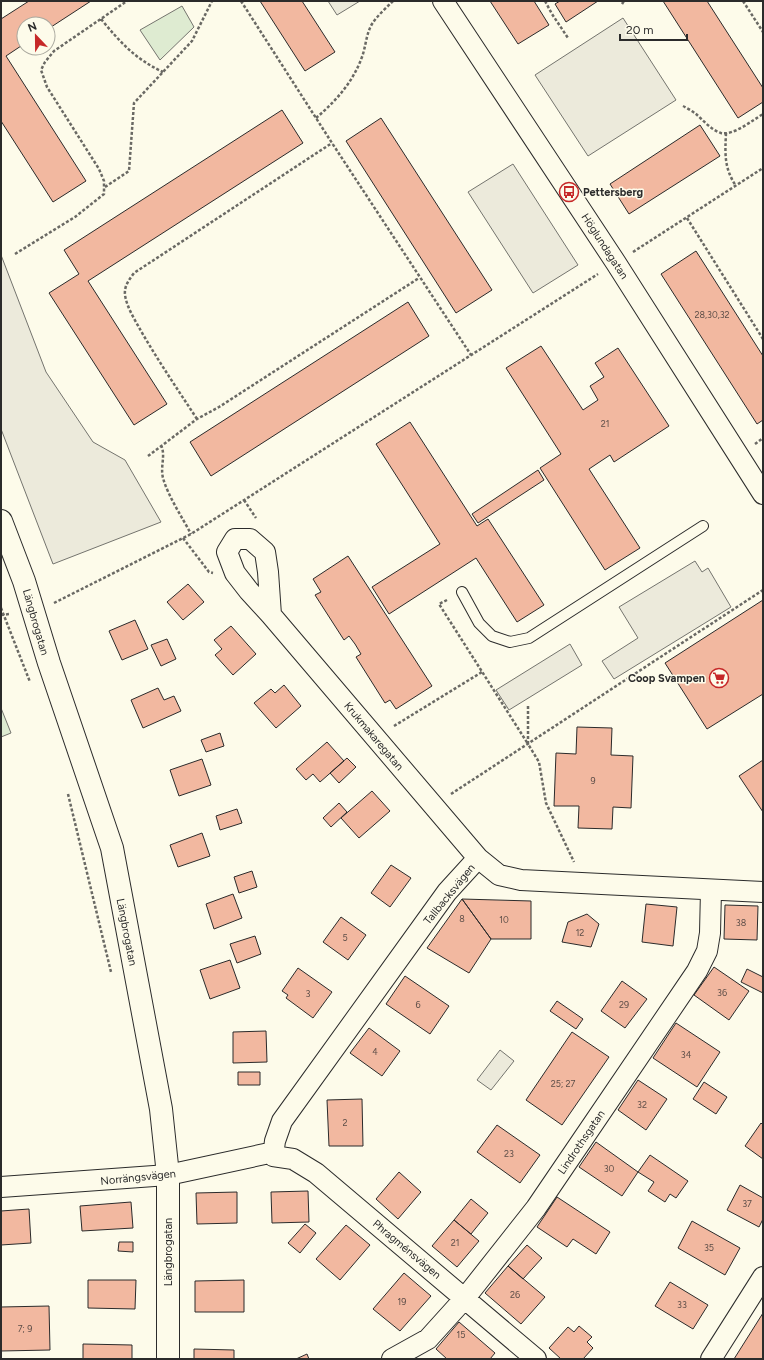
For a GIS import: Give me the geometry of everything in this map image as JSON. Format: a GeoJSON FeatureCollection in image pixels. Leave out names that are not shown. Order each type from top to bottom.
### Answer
{"type":"FeatureCollection","features":[{"type":"Feature","properties":{"kind":"street","name":"Höglundagatan"},"geometry":{"type":"LineString","coordinates":[[443,1],[616,263],[763,494]]}},
{"type":"Feature","properties":{"kind":"street","name":"Längbrogatan"},"geometry":{"type":"LineString","coordinates":[[1,521],[24,581],[49,663],[112,848],[161,1109],[168,1175],[168,1359]]}},
{"type":"Feature","properties":{"kind":"street","name":"Krukmakaregatan"},"geometry":{"type":"LineString","coordinates":[[271,615],[265,552],[250,539],[235,539],[227,552],[235,573],[478,858]]}},
{"type":"Feature","properties":{"kind":"street","name":"Tallbacksvägen"},"geometry":{"type":"LineString","coordinates":[[274,1152],[274,1141],[282,1121],[447,892],[478,858],[499,875],[521,880],[763,892]]}},
{"type":"Feature","properties":{"kind":"street","name":"Lindrothsgatan"},"geometry":{"type":"LineString","coordinates":[[392,1359],[428,1339],[465,1298],[536,1208],[697,971],[707,951],[710,933],[711,890]]}},
{"type":"Feature","properties":{"kind":"street","name":"Norrängsvägen"},"geometry":{"type":"LineString","coordinates":[[1,1187],[168,1175],[274,1152]]}},
{"type":"Feature","properties":{"kind":"street","name":"Phragménsvägen"},"geometry":{"type":"LineString","coordinates":[[274,1152],[273,1156],[293,1159],[316,1173],[536,1359]]}},
{"type":"Feature","properties":{"kind":"street"},"geometry":{"type":"LineString","coordinates":[[711,1359],[763,1277]]}},
{"type":"Feature","properties":{"kind":"lane"},"geometry":{"type":"LineString","coordinates":[[462,592],[479,623],[492,636],[510,642],[529,638],[703,526]]}},
{"type":"Feature","properties":{"kind":"path"},"geometry":{"type":"LineString","coordinates":[[15,254],[81,213],[102,197],[105,191],[104,182],[99,169],[47,87],[41,70],[44,62],[54,51],[127,1]]}},
{"type":"Feature","properties":{"kind":"path"},"geometry":{"type":"LineString","coordinates":[[105,186],[129,171],[134,103],[192,41],[212,1]]}},
{"type":"Feature","properties":{"kind":"path"},"geometry":{"type":"LineString","coordinates":[[241,1],[471,355]]}},
{"type":"Feature","properties":{"kind":"path"},"geometry":{"type":"LineString","coordinates":[[316,118],[336,100],[352,78],[363,56],[368,32],[373,22],[393,1]]}},
{"type":"Feature","properties":{"kind":"path"},"geometry":{"type":"LineString","coordinates":[[545,1],[568,38]]}},
{"type":"Feature","properties":{"kind":"path"},"geometry":{"type":"LineString","coordinates":[[743,1],[763,32]]}},
{"type":"Feature","properties":{"kind":"path"},"geometry":{"type":"LineString","coordinates":[[101,19],[126,47],[147,65],[163,72]]}},
{"type":"Feature","properties":{"kind":"path"},"geometry":{"type":"LineString","coordinates":[[682,106],[721,133],[736,131],[763,114]]}},
{"type":"Feature","properties":{"kind":"path"},"geometry":{"type":"LineString","coordinates":[[726,133],[725,160],[730,178],[736,186]]}},
{"type":"Feature","properties":{"kind":"path"},"geometry":{"type":"LineString","coordinates":[[197,419],[157,359],[132,314],[125,296],[128,281],[134,273],[332,143]]}},
{"type":"Feature","properties":{"kind":"path"},"geometry":{"type":"LineString","coordinates":[[2,615],[49,606],[191,534],[763,168]]}},
{"type":"Feature","properties":{"kind":"path"},"geometry":{"type":"LineString","coordinates":[[687,218],[763,339]]}},
{"type":"Feature","properties":{"kind":"path"},"geometry":{"type":"LineString","coordinates":[[148,456],[197,419],[219,407],[420,277]]}},
{"type":"Feature","properties":{"kind":"path"},"geometry":{"type":"LineString","coordinates":[[161,445],[164,451],[161,469],[164,480],[191,534]]}},
{"type":"Feature","properties":{"kind":"path"},"geometry":{"type":"LineString","coordinates":[[183,538],[209,572],[216,575],[235,573]]}},
{"type":"Feature","properties":{"kind":"path"},"geometry":{"type":"LineString","coordinates":[[434,806],[763,590]]}},
{"type":"Feature","properties":{"kind":"path"},"geometry":{"type":"LineString","coordinates":[[462,592],[439,604],[539,762],[546,804],[585,884]]}},
{"type":"Feature","properties":{"kind":"path"},"geometry":{"type":"LineString","coordinates":[[1,608],[2,615],[32,688]]}},
{"type":"Feature","properties":{"kind":"path"},"geometry":{"type":"LineString","coordinates":[[376,737],[482,672]]}},
{"type":"Feature","properties":{"kind":"path"},"geometry":{"type":"LineString","coordinates":[[528,706],[528,744]]}},
{"type":"Feature","properties":{"kind":"path"},"geometry":{"type":"LineString","coordinates":[[67,790],[112,979]]}},
{"type":"Feature","properties":{"kind":"green space"},"geometry":{"type":"Polygon","coordinates":[[[182,6],[194,27],[160,60],[140,30],[182,6]]]}},
{"type":"Feature","properties":{"kind":"green space"},"geometry":{"type":"Polygon","coordinates":[[[1,708],[11,733],[1,737],[1,708]]]}},
{"type":"Feature","properties":{"kind":"shaded area"},"geometry":{"type":"Polygon","coordinates":[[[328,1],[360,1],[337,15],[328,1]]]}},
{"type":"Feature","properties":{"kind":"shaded area"},"geometry":{"type":"Polygon","coordinates":[[[623,18],[676,100],[588,156],[535,75],[623,18]]]}},
{"type":"Feature","properties":{"kind":"shaded area"},"geometry":{"type":"Polygon","coordinates":[[[513,164],[578,265],[533,293],[468,192],[513,164]]]}},
{"type":"Feature","properties":{"kind":"shaded area"},"geometry":{"type":"Polygon","coordinates":[[[1,255],[46,372],[93,442],[125,460],[161,522],[53,564],[1,429],[1,255]]]}},
{"type":"Feature","properties":{"kind":"shaded area"},"geometry":{"type":"Polygon","coordinates":[[[695,561],[702,572],[708,568],[731,607],[614,679],[602,661],[638,638],[619,607],[695,561]]]}},
{"type":"Feature","properties":{"kind":"shaded area"},"geometry":{"type":"Polygon","coordinates":[[[570,644],[582,665],[509,710],[496,690],[570,644]]]}},
{"type":"Feature","properties":{"kind":"shaded area"},"geometry":{"type":"Polygon","coordinates":[[[500,1050],[514,1061],[491,1090],[477,1080],[500,1050]]]}},
{"type":"Feature","properties":{"kind":"building"},"geometry":{"type":"Polygon","coordinates":[[[29,1],[91,1],[56,24],[56,16],[16,16],[16,49],[6,56],[86,181],[53,202],[1,121],[1,19],[29,1]]]}},
{"type":"Feature","properties":{"kind":"building"},"geometry":{"type":"Polygon","coordinates":[[[260,1],[302,1],[335,52],[305,71],[260,1]]]}},
{"type":"Feature","properties":{"kind":"building"},"geometry":{"type":"Polygon","coordinates":[[[490,1],[534,1],[549,25],[518,44],[490,1]]]}},
{"type":"Feature","properties":{"kind":"building"},"geometry":{"type":"Polygon","coordinates":[[[560,1],[598,1],[566,22],[555,4],[560,1]]]}},
{"type":"Feature","properties":{"kind":"building"},"geometry":{"type":"Polygon","coordinates":[[[663,1],[707,1],[763,88],[763,102],[738,118],[663,1]]]}},
{"type":"Feature","properties":{"kind":"building"},"geometry":{"type":"Polygon","coordinates":[[[282,110],[303,143],[88,281],[167,404],[134,425],[49,293],[79,274],[64,250],[282,110]]]}},
{"type":"Feature","properties":{"kind":"building"},"geometry":{"type":"Polygon","coordinates":[[[381,118],[492,290],[456,313],[346,141],[381,118]]]}},
{"type":"Feature","properties":{"kind":"building"},"geometry":{"type":"Polygon","coordinates":[[[700,125],[720,156],[629,214],[610,184],[700,125]]]}},
{"type":"Feature","properties":{"kind":"building"},"geometry":{"type":"Polygon","coordinates":[[[696,251],[763,356],[763,420],[757,424],[661,274],[696,251]]]}},
{"type":"Feature","properties":{"kind":"building"},"geometry":{"type":"Polygon","coordinates":[[[408,302],[429,336],[211,476],[190,442],[408,302]]]}},
{"type":"Feature","properties":{"kind":"building"},"geometry":{"type":"Polygon","coordinates":[[[541,346],[583,410],[598,400],[590,386],[604,377],[595,363],[618,348],[669,426],[614,462],[610,455],[589,469],[640,548],[605,570],[540,468],[561,454],[506,368],[541,346]]]}},
{"type":"Feature","properties":{"kind":"building"},"geometry":{"type":"Polygon","coordinates":[[[410,422],[477,526],[488,519],[544,605],[517,622],[476,558],[389,614],[372,587],[440,544],[376,444],[410,422]]]}},
{"type":"Feature","properties":{"kind":"building"},"geometry":{"type":"Polygon","coordinates":[[[538,470],[544,480],[478,523],[472,514],[538,470]]]}},
{"type":"Feature","properties":{"kind":"building"},"geometry":{"type":"Polygon","coordinates":[[[348,556],[432,686],[396,709],[390,700],[385,703],[356,657],[361,654],[355,644],[349,636],[344,640],[315,595],[321,592],[313,579],[348,556]]]}},
{"type":"Feature","properties":{"kind":"building"},"geometry":{"type":"Polygon","coordinates":[[[188,584],[204,602],[183,620],[167,602],[188,584]]]}},
{"type":"Feature","properties":{"kind":"building","name":"Coop Svampen"},"geometry":{"type":"Polygon","coordinates":[[[763,600],[763,694],[707,729],[665,663],[763,600]]]}},
{"type":"Feature","properties":{"kind":"building"},"geometry":{"type":"Polygon","coordinates":[[[135,620],[148,649],[122,660],[109,631],[135,620]]]}},
{"type":"Feature","properties":{"kind":"building"},"geometry":{"type":"Polygon","coordinates":[[[231,626],[256,654],[233,675],[215,655],[222,649],[214,640],[231,626]]]}},
{"type":"Feature","properties":{"kind":"building"},"geometry":{"type":"Polygon","coordinates":[[[167,639],[176,659],[161,666],[151,645],[167,639]]]}},
{"type":"Feature","properties":{"kind":"building"},"geometry":{"type":"Polygon","coordinates":[[[284,685],[301,706],[276,728],[254,703],[271,689],[275,693],[284,685]]]}},
{"type":"Feature","properties":{"kind":"building"},"geometry":{"type":"Polygon","coordinates":[[[158,688],[164,700],[174,696],[181,711],[143,728],[131,700],[158,688]]]}},
{"type":"Feature","properties":{"kind":"building"},"geometry":{"type":"Polygon","coordinates":[[[577,727],[612,728],[611,755],[633,756],[631,808],[613,807],[612,829],[578,828],[579,806],[554,806],[556,753],[576,754],[577,727]]]}},
{"type":"Feature","properties":{"kind":"building"},"geometry":{"type":"Polygon","coordinates":[[[220,733],[224,746],[206,752],[201,740],[220,733]]]}},
{"type":"Feature","properties":{"kind":"building"},"geometry":{"type":"Polygon","coordinates":[[[327,742],[344,761],[320,782],[313,774],[306,780],[296,769],[327,742]]]}},
{"type":"Feature","properties":{"kind":"building"},"geometry":{"type":"Polygon","coordinates":[[[347,758],[356,767],[339,783],[330,773],[347,758]]]}},
{"type":"Feature","properties":{"kind":"building"},"geometry":{"type":"Polygon","coordinates":[[[202,759],[211,785],[179,796],[170,770],[202,759]]]}},
{"type":"Feature","properties":{"kind":"building"},"geometry":{"type":"Polygon","coordinates":[[[763,760],[763,812],[739,776],[763,760]]]}},
{"type":"Feature","properties":{"kind":"building"},"geometry":{"type":"Polygon","coordinates":[[[372,791],[390,811],[359,838],[341,818],[372,791]]]}},
{"type":"Feature","properties":{"kind":"building"},"geometry":{"type":"Polygon","coordinates":[[[339,803],[347,812],[331,827],[323,818],[339,803]]]}},
{"type":"Feature","properties":{"kind":"building"},"geometry":{"type":"Polygon","coordinates":[[[237,809],[242,823],[220,830],[216,816],[237,809]]]}},
{"type":"Feature","properties":{"kind":"building"},"geometry":{"type":"Polygon","coordinates":[[[202,833],[210,856],[178,867],[170,845],[202,833]]]}},
{"type":"Feature","properties":{"kind":"building"},"geometry":{"type":"Polygon","coordinates":[[[391,865],[411,878],[390,907],[371,893],[391,865]]]}},
{"type":"Feature","properties":{"kind":"building"},"geometry":{"type":"Polygon","coordinates":[[[252,871],[257,887],[239,893],[234,877],[252,871]]]}},
{"type":"Feature","properties":{"kind":"building"},"geometry":{"type":"Polygon","coordinates":[[[233,894],[242,918],[214,929],[206,904],[233,894]]]}},
{"type":"Feature","properties":{"kind":"building"},"geometry":{"type":"Polygon","coordinates":[[[462,899],[491,939],[469,973],[427,948],[462,899]]]}},
{"type":"Feature","properties":{"kind":"building"},"geometry":{"type":"Polygon","coordinates":[[[462,899],[531,901],[531,939],[491,939],[462,899]]]}},
{"type":"Feature","properties":{"kind":"building"},"geometry":{"type":"Polygon","coordinates":[[[646,904],[677,907],[673,946],[642,942],[646,904]]]}},
{"type":"Feature","properties":{"kind":"building"},"geometry":{"type":"Polygon","coordinates":[[[725,905],[758,906],[757,940],[724,939],[725,905]]]}},
{"type":"Feature","properties":{"kind":"building"},"geometry":{"type":"Polygon","coordinates":[[[587,914],[599,924],[591,947],[562,942],[568,922],[587,914]]]}},
{"type":"Feature","properties":{"kind":"building"},"geometry":{"type":"Polygon","coordinates":[[[341,917],[366,935],[348,960],[323,942],[341,917]]]}},
{"type":"Feature","properties":{"kind":"building"},"geometry":{"type":"Polygon","coordinates":[[[255,936],[261,954],[237,963],[230,944],[255,936]]]}},
{"type":"Feature","properties":{"kind":"building"},"geometry":{"type":"Polygon","coordinates":[[[230,960],[240,988],[210,999],[200,970],[230,960]]]}},
{"type":"Feature","properties":{"kind":"building"},"geometry":{"type":"Polygon","coordinates":[[[714,967],[749,991],[729,1020],[694,995],[714,967]]]}},
{"type":"Feature","properties":{"kind":"building"},"geometry":{"type":"Polygon","coordinates":[[[298,968],[332,992],[313,1018],[286,998],[288,995],[282,991],[298,968]]]}},
{"type":"Feature","properties":{"kind":"building"},"geometry":{"type":"Polygon","coordinates":[[[747,969],[763,977],[763,993],[741,982],[747,969]]]}},
{"type":"Feature","properties":{"kind":"building"},"geometry":{"type":"Polygon","coordinates":[[[405,976],[449,1006],[430,1034],[386,1004],[405,976]]]}},
{"type":"Feature","properties":{"kind":"building"},"geometry":{"type":"Polygon","coordinates":[[[622,981],[647,999],[625,1028],[601,1011],[622,981]]]}},
{"type":"Feature","properties":{"kind":"building"},"geometry":{"type":"Polygon","coordinates":[[[557,1001],[583,1019],[576,1029],[550,1011],[557,1001]]]}},
{"type":"Feature","properties":{"kind":"building"},"geometry":{"type":"Polygon","coordinates":[[[676,1023],[720,1052],[697,1087],[653,1058],[676,1023]]]}},
{"type":"Feature","properties":{"kind":"building"},"geometry":{"type":"Polygon","coordinates":[[[369,1028],[400,1051],[382,1076],[350,1053],[369,1028]]]}},
{"type":"Feature","properties":{"kind":"building"},"geometry":{"type":"Polygon","coordinates":[[[266,1031],[267,1062],[233,1063],[233,1032],[266,1031]]]}},
{"type":"Feature","properties":{"kind":"building"},"geometry":{"type":"Polygon","coordinates":[[[572,1032],[609,1057],[562,1125],[526,1100],[572,1032]]]}},
{"type":"Feature","properties":{"kind":"building"},"geometry":{"type":"Polygon","coordinates":[[[238,1072],[260,1072],[260,1085],[238,1085],[238,1072]]]}},
{"type":"Feature","properties":{"kind":"building"},"geometry":{"type":"Polygon","coordinates":[[[638,1080],[667,1099],[646,1130],[618,1110],[638,1080]]]}},
{"type":"Feature","properties":{"kind":"building"},"geometry":{"type":"Polygon","coordinates":[[[704,1082],[727,1097],[716,1114],[693,1099],[704,1082]]]}},
{"type":"Feature","properties":{"kind":"building"},"geometry":{"type":"Polygon","coordinates":[[[362,1099],[363,1146],[329,1146],[327,1100],[362,1099]]]}},
{"type":"Feature","properties":{"kind":"building"},"geometry":{"type":"Polygon","coordinates":[[[761,1123],[763,1125],[763,1159],[745,1146],[761,1123]]]}},
{"type":"Feature","properties":{"kind":"building"},"geometry":{"type":"Polygon","coordinates":[[[497,1125],[540,1155],[520,1183],[477,1152],[497,1125]]]}},
{"type":"Feature","properties":{"kind":"building"},"geometry":{"type":"Polygon","coordinates":[[[596,1142],[638,1172],[622,1196],[579,1167],[596,1142]]]}},
{"type":"Feature","properties":{"kind":"building"},"geometry":{"type":"Polygon","coordinates":[[[650,1155],[688,1181],[676,1198],[670,1194],[665,1202],[648,1191],[654,1182],[638,1172],[650,1155]]]}},
{"type":"Feature","properties":{"kind":"building"},"geometry":{"type":"Polygon","coordinates":[[[399,1172],[421,1192],[398,1219],[376,1199],[399,1172]]]}},
{"type":"Feature","properties":{"kind":"building"},"geometry":{"type":"Polygon","coordinates":[[[740,1185],[763,1198],[763,1219],[759,1227],[727,1210],[740,1185]]]}},
{"type":"Feature","properties":{"kind":"building"},"geometry":{"type":"Polygon","coordinates":[[[308,1191],[309,1222],[272,1223],[271,1192],[308,1191]]]}},
{"type":"Feature","properties":{"kind":"building"},"geometry":{"type":"Polygon","coordinates":[[[237,1192],[237,1223],[197,1224],[196,1193],[237,1192]]]}},
{"type":"Feature","properties":{"kind":"building"},"geometry":{"type":"Polygon","coordinates":[[[557,1197],[610,1232],[596,1254],[573,1239],[567,1247],[537,1227],[557,1197]]]}},
{"type":"Feature","properties":{"kind":"building"},"geometry":{"type":"Polygon","coordinates":[[[471,1199],[488,1213],[471,1234],[454,1220],[471,1199]]]}},
{"type":"Feature","properties":{"kind":"building"},"geometry":{"type":"Polygon","coordinates":[[[131,1202],[133,1228],[82,1231],[80,1206],[131,1202]]]}},
{"type":"Feature","properties":{"kind":"building"},"geometry":{"type":"Polygon","coordinates":[[[29,1209],[31,1243],[1,1245],[1,1211],[29,1209]]]}},
{"type":"Feature","properties":{"kind":"building"},"geometry":{"type":"Polygon","coordinates":[[[454,1220],[479,1241],[457,1267],[432,1246],[454,1220]]]}},
{"type":"Feature","properties":{"kind":"building"},"geometry":{"type":"Polygon","coordinates":[[[692,1221],[740,1248],[725,1275],[678,1248],[692,1221]]]}},
{"type":"Feature","properties":{"kind":"building"},"geometry":{"type":"Polygon","coordinates":[[[305,1224],[316,1233],[300,1253],[288,1243],[305,1224]]]}},
{"type":"Feature","properties":{"kind":"building"},"geometry":{"type":"Polygon","coordinates":[[[346,1225],[370,1245],[340,1280],[316,1259],[346,1225]]]}},
{"type":"Feature","properties":{"kind":"building"},"geometry":{"type":"Polygon","coordinates":[[[119,1242],[133,1242],[133,1252],[118,1251],[119,1242]]]}},
{"type":"Feature","properties":{"kind":"building"},"geometry":{"type":"Polygon","coordinates":[[[527,1245],[542,1258],[523,1279],[508,1266],[527,1245]]]}},
{"type":"Feature","properties":{"kind":"building"},"geometry":{"type":"Polygon","coordinates":[[[508,1266],[545,1297],[521,1324],[485,1293],[508,1266]]]}},
{"type":"Feature","properties":{"kind":"building"},"geometry":{"type":"Polygon","coordinates":[[[404,1273],[431,1296],[400,1331],[373,1309],[404,1273]]]}},
{"type":"Feature","properties":{"kind":"building"},"geometry":{"type":"Polygon","coordinates":[[[88,1280],[136,1280],[135,1309],[88,1308],[88,1280]]]}},
{"type":"Feature","properties":{"kind":"building"},"geometry":{"type":"Polygon","coordinates":[[[244,1280],[244,1312],[195,1312],[195,1281],[244,1280]]]}},
{"type":"Feature","properties":{"kind":"building"},"geometry":{"type":"Polygon","coordinates":[[[670,1282],[708,1305],[693,1329],[655,1306],[670,1282]]]}},
{"type":"Feature","properties":{"kind":"building"},"geometry":{"type":"Polygon","coordinates":[[[49,1306],[50,1350],[1,1351],[1,1307],[49,1306]]]}},
{"type":"Feature","properties":{"kind":"building"},"geometry":{"type":"Polygon","coordinates":[[[763,1313],[763,1359],[734,1359],[763,1313]]]}},
{"type":"Feature","properties":{"kind":"building"},"geometry":{"type":"Polygon","coordinates":[[[459,1322],[495,1353],[490,1359],[447,1359],[436,1349],[459,1322]]]}},
{"type":"Feature","properties":{"kind":"building"},"geometry":{"type":"Polygon","coordinates":[[[579,1326],[592,1337],[587,1342],[593,1348],[583,1359],[561,1359],[549,1348],[568,1327],[574,1332],[579,1326]]]}},
{"type":"Feature","properties":{"kind":"building"},"geometry":{"type":"Polygon","coordinates":[[[83,1344],[132,1345],[132,1359],[83,1359],[83,1344]]]}},
{"type":"Feature","properties":{"kind":"building"},"geometry":{"type":"Polygon","coordinates":[[[194,1349],[234,1350],[234,1359],[194,1359],[194,1349]]]}},
{"type":"Feature","properties":{"kind":"building"},"geometry":{"type":"Polygon","coordinates":[[[307,1354],[309,1359],[296,1359],[307,1354]]]}},
{"type":"Feature","properties":{"kind":"place","name":"Pettersberg"},"geometry":{"type":"Point","coordinates":[569,192]}},
{"type":"Feature","properties":{"kind":"place","name":"Coop Svampen"},"geometry":{"type":"Point","coordinates":[719,678]}}]}
